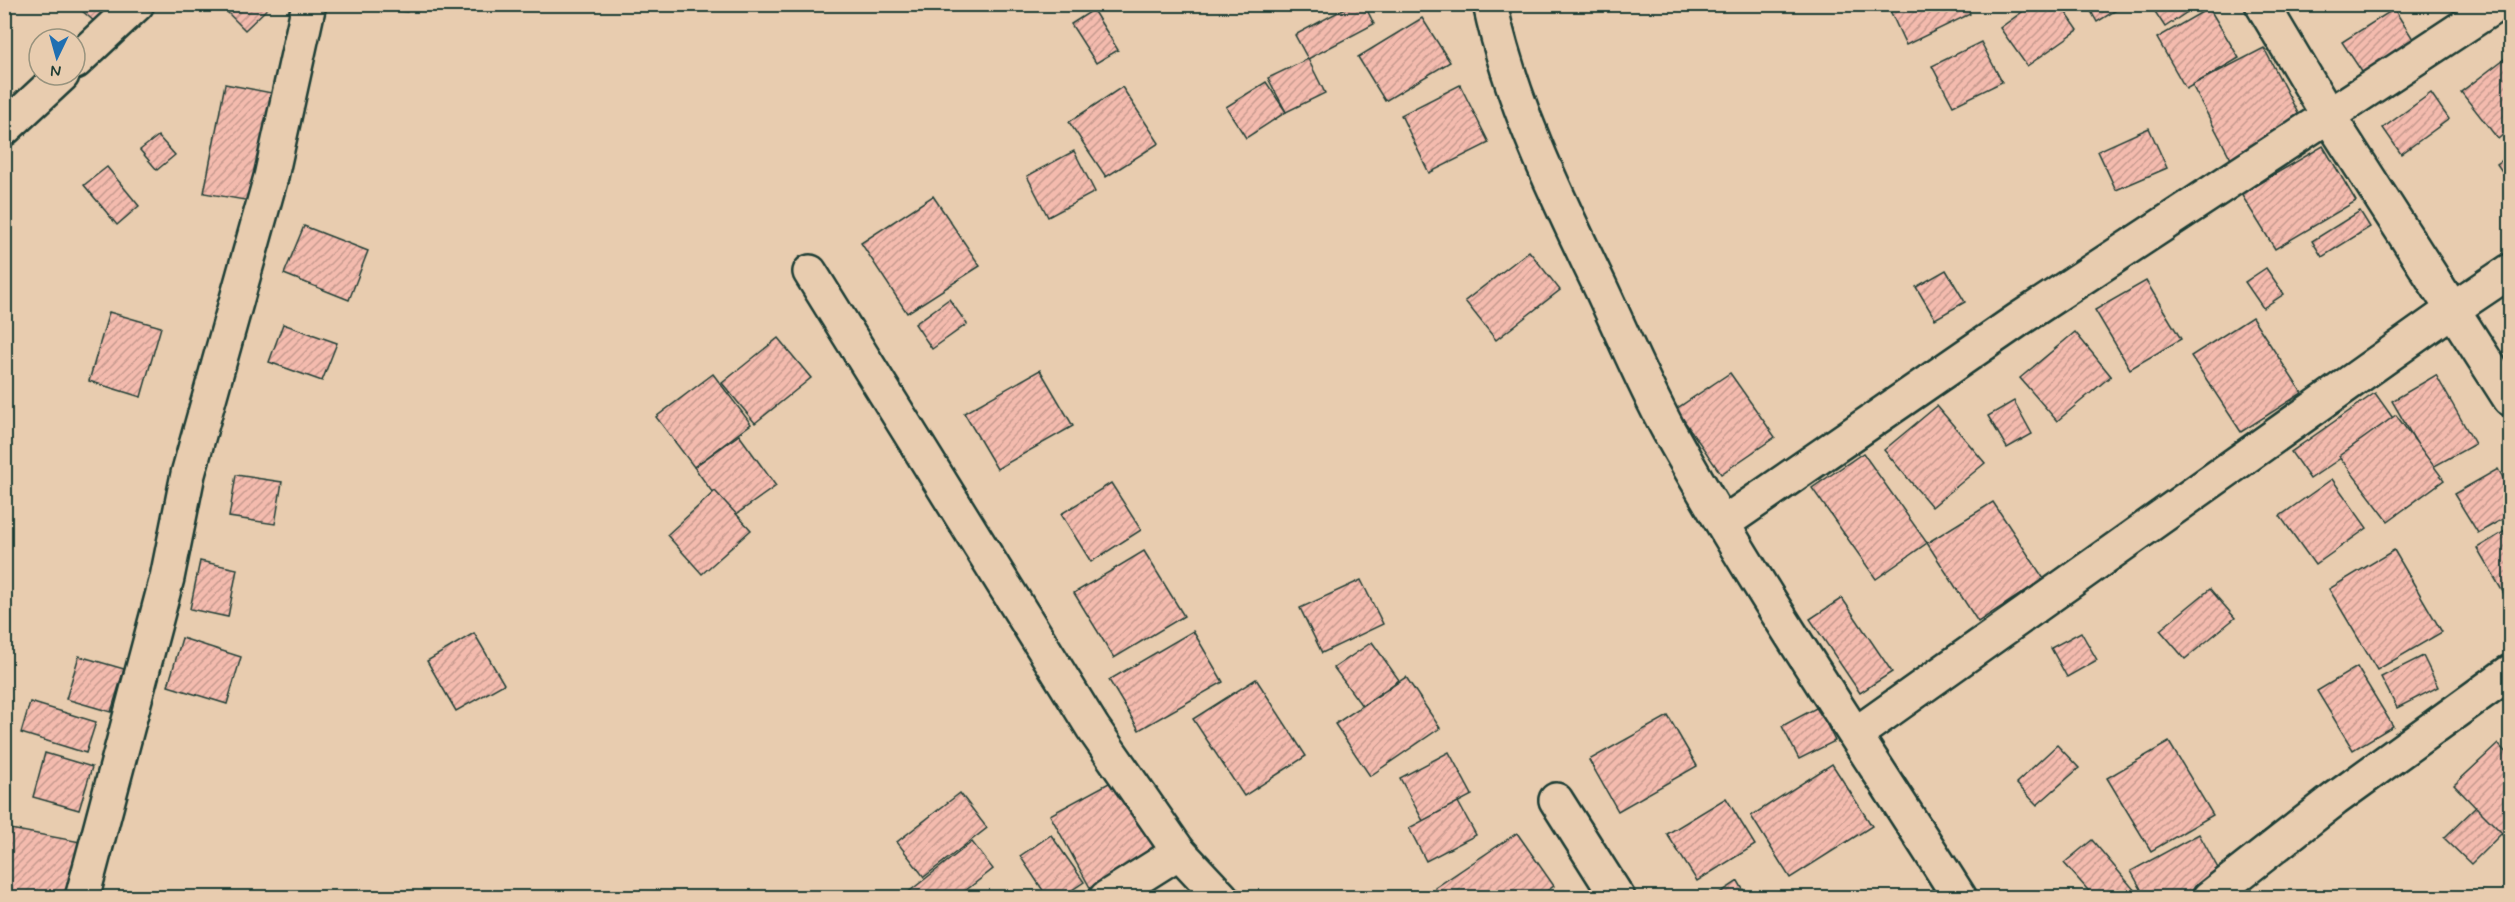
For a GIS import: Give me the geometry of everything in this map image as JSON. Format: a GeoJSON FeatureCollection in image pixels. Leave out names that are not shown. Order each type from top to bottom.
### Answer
{"type":"FeatureCollection","features":[{"type":"Feature","properties":{"kind":"street"},"geometry":{"type":"LineString","coordinates":[[87,51],[137,4]]}},
{"type":"Feature","properties":{"kind":"street"},"geometry":{"type":"LineString","coordinates":[[81,897],[167,578],[188,474],[271,177],[309,4]]}},
{"type":"Feature","properties":{"kind":"street"},"geometry":{"type":"LineString","coordinates":[[1490,4],[1506,61],[1533,140],[1580,246],[1669,429],[1768,597],[1960,897]]}},
{"type":"Feature","properties":{"kind":"street"},"geometry":{"type":"LineString","coordinates":[[2262,4],[2328,115],[2511,399]]}},
{"type":"Feature","properties":{"kind":"street"},"geometry":{"type":"LineString","coordinates":[[1724,523],[2018,320],[2498,4]]}},
{"type":"Feature","properties":{"kind":"street"},"geometry":{"type":"LineString","coordinates":[[4,129],[49,87]]}},
{"type":"Feature","properties":{"kind":"street"},"geometry":{"type":"LineString","coordinates":[[1856,734],[2452,310],[2511,271]]}},
{"type":"Feature","properties":{"kind":"street"},"geometry":{"type":"LineString","coordinates":[[810,272],[1093,728],[1179,852],[1222,897]]}},
{"type":"Feature","properties":{"kind":"street"},"geometry":{"type":"LineString","coordinates":[[2209,897],[2335,799],[2511,672]]}},
{"type":"Feature","properties":{"kind":"street"},"geometry":{"type":"LineString","coordinates":[[1557,800],[1618,897]]}},
{"type":"Feature","properties":{"kind":"street"},"geometry":{"type":"LineString","coordinates":[[1106,897],[1179,852]]}},
{"type":"Feature","properties":{"kind":"building"},"geometry":{"type":"Polygon","coordinates":[[[74,4],[109,4],[95,22],[74,4]]]}},
{"type":"Feature","properties":{"kind":"building"},"geometry":{"type":"Polygon","coordinates":[[[224,4],[271,5],[245,30],[222,7],[224,4]]]}},
{"type":"Feature","properties":{"kind":"building"},"geometry":{"type":"Polygon","coordinates":[[[374,4],[408,4],[407,12],[373,9],[374,4]]]}},
{"type":"Feature","properties":{"kind":"building"},"geometry":{"type":"Polygon","coordinates":[[[1353,4],[1364,4],[1374,24],[1308,59],[1295,35],[1353,4]]]}},
{"type":"Feature","properties":{"kind":"building"},"geometry":{"type":"Polygon","coordinates":[[[1887,4],[1965,4],[1970,14],[1906,45],[1887,4]]]}},
{"type":"Feature","properties":{"kind":"building"},"geometry":{"type":"Polygon","coordinates":[[[2033,4],[2060,4],[2078,30],[2027,66],[2000,28],[2033,4]]]}},
{"type":"Feature","properties":{"kind":"building"},"geometry":{"type":"Polygon","coordinates":[[[2087,4],[2126,4],[2097,22],[2087,4]]]}},
{"type":"Feature","properties":{"kind":"building"},"geometry":{"type":"Polygon","coordinates":[[[2150,4],[2199,4],[2165,27],[2150,4]]]}},
{"type":"Feature","properties":{"kind":"building"},"geometry":{"type":"Polygon","coordinates":[[[2209,8],[2239,58],[2186,89],[2157,38],[2209,8]]]}},
{"type":"Feature","properties":{"kind":"building"},"geometry":{"type":"Polygon","coordinates":[[[2394,9],[2415,42],[2364,75],[2342,42],[2394,9]]]}},
{"type":"Feature","properties":{"kind":"building"},"geometry":{"type":"Polygon","coordinates":[[[1093,10],[1118,50],[1096,63],[1071,24],[1093,10]]]}},
{"type":"Feature","properties":{"kind":"building"},"geometry":{"type":"Polygon","coordinates":[[[1422,18],[1450,62],[1385,101],[1358,57],[1422,18]]]}},
{"type":"Feature","properties":{"kind":"building"},"geometry":{"type":"Polygon","coordinates":[[[1981,42],[2002,82],[1953,106],[1932,66],[1981,42]]]}},
{"type":"Feature","properties":{"kind":"building"},"geometry":{"type":"Polygon","coordinates":[[[2264,48],[2304,125],[2232,161],[2192,85],[2264,48]]]}},
{"type":"Feature","properties":{"kind":"building"},"geometry":{"type":"Polygon","coordinates":[[[2508,56],[2510,59],[2510,129],[2498,139],[2461,92],[2508,56]]]}},
{"type":"Feature","properties":{"kind":"building"},"geometry":{"type":"Polygon","coordinates":[[[1308,59],[1325,93],[1286,112],[1268,78],[1308,59]]]}},
{"type":"Feature","properties":{"kind":"building"},"geometry":{"type":"Polygon","coordinates":[[[1266,82],[1286,112],[1246,138],[1226,107],[1266,82]]]}},
{"type":"Feature","properties":{"kind":"building"},"geometry":{"type":"Polygon","coordinates":[[[225,84],[277,94],[256,202],[204,193],[225,84]]]}},
{"type":"Feature","properties":{"kind":"building"},"geometry":{"type":"Polygon","coordinates":[[[1460,85],[1489,143],[1429,173],[1401,115],[1460,85]]]}},
{"type":"Feature","properties":{"kind":"building"},"geometry":{"type":"Polygon","coordinates":[[[1122,87],[1159,143],[1106,177],[1069,122],[1122,87]]]}},
{"type":"Feature","properties":{"kind":"building"},"geometry":{"type":"Polygon","coordinates":[[[2431,93],[2449,119],[2401,154],[2383,128],[2431,93]]]}},
{"type":"Feature","properties":{"kind":"building"},"geometry":{"type":"Polygon","coordinates":[[[2149,128],[2167,168],[2116,190],[2098,151],[2149,128]]]}},
{"type":"Feature","properties":{"kind":"building"},"geometry":{"type":"Polygon","coordinates":[[[158,136],[175,155],[157,170],[140,150],[158,136]]]}},
{"type":"Feature","properties":{"kind":"building"},"geometry":{"type":"Polygon","coordinates":[[[2323,146],[2356,201],[2275,249],[2241,194],[2323,146]]]}},
{"type":"Feature","properties":{"kind":"building"},"geometry":{"type":"Polygon","coordinates":[[[1074,151],[1095,192],[1048,217],[1027,176],[1074,151]]]}},
{"type":"Feature","properties":{"kind":"building"},"geometry":{"type":"Polygon","coordinates":[[[2510,155],[2510,183],[2497,164],[2510,155]]]}},
{"type":"Feature","properties":{"kind":"building"},"geometry":{"type":"Polygon","coordinates":[[[107,167],[139,206],[117,225],[84,185],[107,167]]]}},
{"type":"Feature","properties":{"kind":"building"},"geometry":{"type":"Polygon","coordinates":[[[933,196],[980,266],[907,313],[861,243],[933,196]]]}},
{"type":"Feature","properties":{"kind":"building"},"geometry":{"type":"Polygon","coordinates":[[[2360,211],[2370,227],[2322,257],[2312,241],[2360,211]]]}},
{"type":"Feature","properties":{"kind":"building"},"geometry":{"type":"Polygon","coordinates":[[[304,226],[368,251],[349,300],[284,274],[304,226]]]}},
{"type":"Feature","properties":{"kind":"building"},"geometry":{"type":"Polygon","coordinates":[[[1529,251],[1560,290],[1496,340],[1465,301],[1529,251]]]}},
{"type":"Feature","properties":{"kind":"building"},"geometry":{"type":"Polygon","coordinates":[[[2266,268],[2284,294],[2263,308],[2245,282],[2266,268]]]}},
{"type":"Feature","properties":{"kind":"building"},"geometry":{"type":"Polygon","coordinates":[[[1946,270],[1965,302],[1935,319],[1916,287],[1946,270]]]}},
{"type":"Feature","properties":{"kind":"building"},"geometry":{"type":"Polygon","coordinates":[[[2146,281],[2181,339],[2130,369],[2095,310],[2146,281]]]}},
{"type":"Feature","properties":{"kind":"building"},"geometry":{"type":"Polygon","coordinates":[[[949,299],[967,324],[932,349],[915,324],[949,299]]]}},
{"type":"Feature","properties":{"kind":"building"},"geometry":{"type":"Polygon","coordinates":[[[109,312],[161,327],[141,397],[89,381],[109,312]]]}},
{"type":"Feature","properties":{"kind":"building"},"geometry":{"type":"Polygon","coordinates":[[[2252,317],[2302,393],[2241,432],[2191,356],[2252,317]]]}},
{"type":"Feature","properties":{"kind":"building"},"geometry":{"type":"Polygon","coordinates":[[[283,324],[337,343],[322,381],[269,362],[283,324]]]}},
{"type":"Feature","properties":{"kind":"building"},"geometry":{"type":"Polygon","coordinates":[[[2075,332],[2111,376],[2057,421],[2020,378],[2075,332]]]}},
{"type":"Feature","properties":{"kind":"building"},"geometry":{"type":"Polygon","coordinates":[[[778,338],[811,378],[755,423],[722,383],[778,338]]]}},
{"type":"Feature","properties":{"kind":"building"},"geometry":{"type":"Polygon","coordinates":[[[1040,370],[1073,426],[997,469],[964,413],[1040,370]]]}},
{"type":"Feature","properties":{"kind":"building"},"geometry":{"type":"Polygon","coordinates":[[[1730,373],[1775,437],[1721,474],[1676,409],[1730,373]]]}},
{"type":"Feature","properties":{"kind":"building"},"geometry":{"type":"Polygon","coordinates":[[[713,374],[751,424],[694,467],[656,417],[713,374]]]}},
{"type":"Feature","properties":{"kind":"building"},"geometry":{"type":"Polygon","coordinates":[[[2436,375],[2475,444],[2431,468],[2392,401],[2436,375]]]}},
{"type":"Feature","properties":{"kind":"building"},"geometry":{"type":"Polygon","coordinates":[[[2375,393],[2395,421],[2310,479],[2291,452],[2375,393]]]}},
{"type":"Feature","properties":{"kind":"building"},"geometry":{"type":"Polygon","coordinates":[[[2014,401],[2032,434],[2007,448],[1988,416],[2014,401]]]}},
{"type":"Feature","properties":{"kind":"building"},"geometry":{"type":"Polygon","coordinates":[[[1937,406],[1985,463],[1932,507],[1884,450],[1937,406]]]}},
{"type":"Feature","properties":{"kind":"building"},"geometry":{"type":"Polygon","coordinates":[[[2396,415],[2444,480],[2388,521],[2339,456],[2396,415]]]}},
{"type":"Feature","properties":{"kind":"building"},"geometry":{"type":"Polygon","coordinates":[[[739,435],[776,486],[731,518],[694,467],[739,435]]]}},
{"type":"Feature","properties":{"kind":"building"},"geometry":{"type":"Polygon","coordinates":[[[1863,453],[1927,543],[1876,579],[1812,488],[1863,453]]]}},
{"type":"Feature","properties":{"kind":"building"},"geometry":{"type":"Polygon","coordinates":[[[2498,469],[2510,490],[2510,515],[2478,533],[2454,494],[2498,469]]]}},
{"type":"Feature","properties":{"kind":"building"},"geometry":{"type":"Polygon","coordinates":[[[236,475],[282,482],[275,524],[229,517],[236,475]]]}},
{"type":"Feature","properties":{"kind":"building"},"geometry":{"type":"Polygon","coordinates":[[[2332,479],[2367,528],[2315,565],[2280,516],[2332,479]]]}},
{"type":"Feature","properties":{"kind":"building"},"geometry":{"type":"Polygon","coordinates":[[[1111,483],[1141,530],[1091,562],[1061,514],[1111,483]]]}},
{"type":"Feature","properties":{"kind":"building"},"geometry":{"type":"Polygon","coordinates":[[[715,491],[751,530],[702,574],[667,535],[715,491]]]}},
{"type":"Feature","properties":{"kind":"building"},"geometry":{"type":"Polygon","coordinates":[[[1993,502],[2044,579],[1978,622],[1927,543],[1993,502]]]}},
{"type":"Feature","properties":{"kind":"building"},"geometry":{"type":"Polygon","coordinates":[[[2510,528],[2510,604],[2477,548],[2510,528]]]}},
{"type":"Feature","properties":{"kind":"building"},"geometry":{"type":"Polygon","coordinates":[[[2394,550],[2442,632],[2377,670],[2329,589],[2394,550]]]}},
{"type":"Feature","properties":{"kind":"building"},"geometry":{"type":"Polygon","coordinates":[[[1144,551],[1184,616],[1114,658],[1074,593],[1144,551]]]}},
{"type":"Feature","properties":{"kind":"building"},"geometry":{"type":"Polygon","coordinates":[[[200,561],[237,569],[228,617],[190,609],[200,561]]]}},
{"type":"Feature","properties":{"kind":"building"},"geometry":{"type":"Polygon","coordinates":[[[1361,580],[1383,624],[1322,653],[1300,608],[1361,580]]]}},
{"type":"Feature","properties":{"kind":"building"},"geometry":{"type":"Polygon","coordinates":[[[2210,589],[2235,618],[2185,659],[2160,630],[2210,589]]]}},
{"type":"Feature","properties":{"kind":"building"},"geometry":{"type":"Polygon","coordinates":[[[1842,598],[1892,672],[1860,693],[1810,619],[1842,598]]]}},
{"type":"Feature","properties":{"kind":"building"},"geometry":{"type":"Polygon","coordinates":[[[1193,631],[1223,682],[1139,730],[1109,680],[1193,631]]]}},
{"type":"Feature","properties":{"kind":"building"},"geometry":{"type":"Polygon","coordinates":[[[2081,632],[2097,660],[2067,677],[2051,648],[2081,632]]]}},
{"type":"Feature","properties":{"kind":"building"},"geometry":{"type":"Polygon","coordinates":[[[474,633],[504,684],[456,711],[427,661],[474,633]]]}},
{"type":"Feature","properties":{"kind":"building"},"geometry":{"type":"Polygon","coordinates":[[[182,638],[241,657],[227,704],[168,686],[182,638]]]}},
{"type":"Feature","properties":{"kind":"building"},"geometry":{"type":"Polygon","coordinates":[[[1372,642],[1399,680],[1362,706],[1334,668],[1372,642]]]}},
{"type":"Feature","properties":{"kind":"building"},"geometry":{"type":"Polygon","coordinates":[[[79,656],[124,669],[111,712],[66,699],[79,656]]]}},
{"type":"Feature","properties":{"kind":"building"},"geometry":{"type":"Polygon","coordinates":[[[2423,656],[2438,687],[2397,708],[2381,677],[2423,656]]]}},
{"type":"Feature","properties":{"kind":"building"},"geometry":{"type":"Polygon","coordinates":[[[2357,667],[2393,726],[2353,750],[2317,691],[2357,667]]]}},
{"type":"Feature","properties":{"kind":"building"},"geometry":{"type":"Polygon","coordinates":[[[1406,677],[1440,728],[1370,776],[1335,724],[1406,677]]]}},
{"type":"Feature","properties":{"kind":"building"},"geometry":{"type":"Polygon","coordinates":[[[1256,679],[1306,756],[1244,796],[1193,719],[1256,679]]]}},
{"type":"Feature","properties":{"kind":"building"},"geometry":{"type":"Polygon","coordinates":[[[30,702],[96,722],[86,753],[21,733],[30,702]]]}},
{"type":"Feature","properties":{"kind":"building"},"geometry":{"type":"Polygon","coordinates":[[[1818,707],[1835,741],[1799,759],[1782,726],[1818,707]]]}},
{"type":"Feature","properties":{"kind":"building"},"geometry":{"type":"Polygon","coordinates":[[[1668,716],[1697,766],[1618,811],[1589,760],[1668,716]]]}},
{"type":"Feature","properties":{"kind":"building"},"geometry":{"type":"Polygon","coordinates":[[[2169,742],[2213,815],[2151,851],[2107,778],[2169,742]]]}},
{"type":"Feature","properties":{"kind":"building"},"geometry":{"type":"Polygon","coordinates":[[[2498,744],[2510,757],[2510,843],[2454,785],[2498,744]]]}},
{"type":"Feature","properties":{"kind":"building"},"geometry":{"type":"Polygon","coordinates":[[[2057,745],[2079,768],[2037,805],[2016,783],[2057,745]]]}},
{"type":"Feature","properties":{"kind":"building"},"geometry":{"type":"Polygon","coordinates":[[[1449,752],[1472,795],[1423,821],[1400,778],[1449,752]]]}},
{"type":"Feature","properties":{"kind":"building"},"geometry":{"type":"Polygon","coordinates":[[[45,753],[92,767],[79,810],[33,797],[45,753]]]}},
{"type":"Feature","properties":{"kind":"building"},"geometry":{"type":"Polygon","coordinates":[[[1832,764],[1872,826],[1790,878],[1751,816],[1832,764]]]}},
{"type":"Feature","properties":{"kind":"building"},"geometry":{"type":"Polygon","coordinates":[[[1120,777],[1163,856],[1093,893],[1050,815],[1120,777]]]}},
{"type":"Feature","properties":{"kind":"building"},"geometry":{"type":"Polygon","coordinates":[[[960,793],[987,828],[924,877],[897,842],[960,793]]]}},
{"type":"Feature","properties":{"kind":"building"},"geometry":{"type":"Polygon","coordinates":[[[1726,798],[1755,845],[1697,881],[1667,834],[1726,798]]]}},
{"type":"Feature","properties":{"kind":"building"},"geometry":{"type":"Polygon","coordinates":[[[1458,802],[1476,835],[1426,861],[1409,828],[1458,802]]]}},
{"type":"Feature","properties":{"kind":"building"},"geometry":{"type":"Polygon","coordinates":[[[2476,807],[2502,833],[2471,864],[2444,838],[2476,807]]]}},
{"type":"Feature","properties":{"kind":"building"},"geometry":{"type":"Polygon","coordinates":[[[5,828],[86,843],[77,898],[38,898],[4,892],[5,828]]]}},
{"type":"Feature","properties":{"kind":"building"},"geometry":{"type":"Polygon","coordinates":[[[1517,833],[1554,886],[1536,898],[1441,898],[1435,888],[1517,833]]]}},
{"type":"Feature","properties":{"kind":"building"},"geometry":{"type":"Polygon","coordinates":[[[2199,834],[2225,881],[2194,898],[2146,898],[2131,871],[2199,834]]]}},
{"type":"Feature","properties":{"kind":"building"},"geometry":{"type":"Polygon","coordinates":[[[1051,835],[1084,882],[1060,898],[1048,898],[1020,856],[1051,835]]]}},
{"type":"Feature","properties":{"kind":"building"},"geometry":{"type":"Polygon","coordinates":[[[2092,840],[2141,898],[2095,898],[2064,863],[2092,840]]]}},
{"type":"Feature","properties":{"kind":"building"},"geometry":{"type":"Polygon","coordinates":[[[972,842],[993,869],[956,898],[901,898],[972,842]]]}},
{"type":"Feature","properties":{"kind":"building"},"geometry":{"type":"Polygon","coordinates":[[[1738,881],[1748,898],[1712,898],[1738,881]]]}}]}
